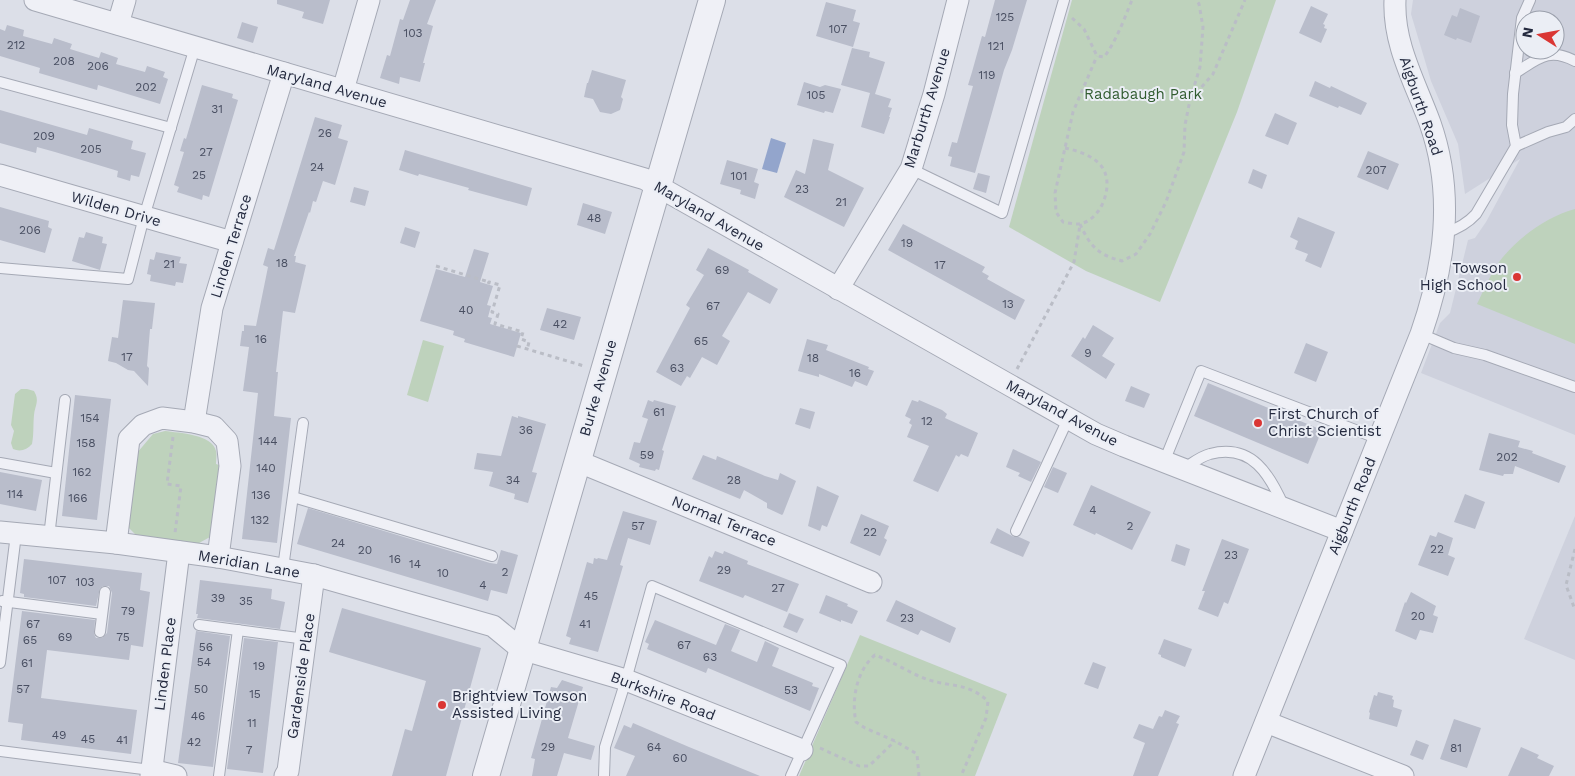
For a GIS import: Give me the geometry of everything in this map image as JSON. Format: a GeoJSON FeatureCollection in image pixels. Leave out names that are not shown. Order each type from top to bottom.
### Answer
{"type":"FeatureCollection","features":[{"type":"Feature","properties":{"kind":"street","name":"Maryland Avenue"},"geometry":{"type":"LineString","coordinates":[[35,0],[645,179],[1068,419],[1117,443],[1342,531]]}},
{"type":"Feature","properties":{"kind":"street"},"geometry":{"type":"LineString","coordinates":[[118,24],[125,0]]}},
{"type":"Feature","properties":{"kind":"street"},"geometry":{"type":"LineString","coordinates":[[343,90],[369,0]]}},
{"type":"Feature","properties":{"kind":"street","name":"Burke Avenue"},"geometry":{"type":"LineString","coordinates":[[486,776],[712,0]]}},
{"type":"Feature","properties":{"kind":"street","name":"Marburth Avenue"},"geometry":{"type":"LineString","coordinates":[[838,289],[911,168],[934,94],[956,0]]}},
{"type":"Feature","properties":{"kind":"street","name":"Aigburth Road"},"geometry":{"type":"LineString","coordinates":[[1244,776],[1421,334],[1434,292],[1443,252],[1444,195],[1439,158],[1430,124],[1402,52],[1396,25],[1395,0]]}},
{"type":"Feature","properties":{"kind":"street","name":"Linden Terrace"},"geometry":{"type":"LineString","coordinates":[[185,421],[212,308],[284,73]]}},
{"type":"Feature","properties":{"kind":"street","name":"Wilden Drive"},"geometry":{"type":"LineString","coordinates":[[0,175],[232,242]]}},
{"type":"Feature","properties":{"kind":"street"},"geometry":{"type":"LineString","coordinates":[[116,543],[129,439],[143,425],[162,418],[214,427],[227,440],[230,466],[218,556]]}},
{"type":"Feature","properties":{"kind":"street","name":"Normal Terrace"},"geometry":{"type":"LineString","coordinates":[[577,461],[871,582]]}},
{"type":"Feature","properties":{"kind":"street","name":"Meridian Lane"},"geometry":{"type":"LineString","coordinates":[[8,533],[116,543],[177,544],[218,556],[314,575],[493,626],[522,649]]}},
{"type":"Feature","properties":{"kind":"street","name":"Linden Place"},"geometry":{"type":"LineString","coordinates":[[151,773],[177,544]]}},
{"type":"Feature","properties":{"kind":"street","name":"Gardenside Place"},"geometry":{"type":"LineString","coordinates":[[285,776],[288,771],[314,575]]}},
{"type":"Feature","properties":{"kind":"street","name":"Meridian Lane"},"geometry":{"type":"LineString","coordinates":[[493,626],[531,620]]}},
{"type":"Feature","properties":{"kind":"street","name":"Burkshire Road"},"geometry":{"type":"LineString","coordinates":[[522,649],[626,680],[802,750]]}},
{"type":"Feature","properties":{"kind":"street"},"geometry":{"type":"LineString","coordinates":[[1266,722],[1403,776]]}},
{"type":"Feature","properties":{"kind":"street"},"geometry":{"type":"LineString","coordinates":[[151,773],[176,776]]}},
{"type":"Feature","properties":{"kind":"lane"},"geometry":{"type":"LineString","coordinates":[[1516,146],[1512,125],[1515,73],[1522,18],[1530,0]]}},
{"type":"Feature","properties":{"kind":"lane"},"geometry":{"type":"LineString","coordinates":[[911,168],[1002,213],[1063,4]]}},
{"type":"Feature","properties":{"kind":"lane"},"geometry":{"type":"LineString","coordinates":[[0,268],[128,279],[144,217],[195,47]]}},
{"type":"Feature","properties":{"kind":"lane"},"geometry":{"type":"LineString","coordinates":[[1515,73],[1545,55],[1564,55],[1575,61]]}},
{"type":"Feature","properties":{"kind":"lane"},"geometry":{"type":"LineString","coordinates":[[0,82],[171,128]]}},
{"type":"Feature","properties":{"kind":"lane"},"geometry":{"type":"LineString","coordinates":[[1444,233],[1463,225],[1476,214],[1516,146],[1548,132],[1566,127],[1575,119]]}},
{"type":"Feature","properties":{"kind":"lane"},"geometry":{"type":"LineString","coordinates":[[1421,334],[1454,348],[1485,355],[1575,387]]}},
{"type":"Feature","properties":{"kind":"lane"},"geometry":{"type":"LineString","coordinates":[[1174,465],[1201,371],[1379,439]]}},
{"type":"Feature","properties":{"kind":"lane"},"geometry":{"type":"LineString","coordinates":[[49,537],[65,400]]}},
{"type":"Feature","properties":{"kind":"lane"},"geometry":{"type":"LineString","coordinates":[[1016,531],[1068,419]]}},
{"type":"Feature","properties":{"kind":"lane"},"geometry":{"type":"LineString","coordinates":[[283,568],[303,423]]}},
{"type":"Feature","properties":{"kind":"lane"},"geometry":{"type":"LineString","coordinates":[[1174,465],[1220,452],[1248,456],[1257,462],[1267,474],[1284,508]]}},
{"type":"Feature","properties":{"kind":"lane"},"geometry":{"type":"LineString","coordinates":[[0,463],[56,473]]}},
{"type":"Feature","properties":{"kind":"lane"},"geometry":{"type":"LineString","coordinates":[[293,496],[492,556]]}},
{"type":"Feature","properties":{"kind":"lane"},"geometry":{"type":"LineString","coordinates":[[0,664],[8,533]]}},
{"type":"Feature","properties":{"kind":"lane"},"geometry":{"type":"LineString","coordinates":[[604,776],[605,747],[652,586],[840,665],[791,776]]}},
{"type":"Feature","properties":{"kind":"lane"},"geometry":{"type":"LineString","coordinates":[[100,632],[105,592]]}},
{"type":"Feature","properties":{"kind":"lane"},"geometry":{"type":"LineString","coordinates":[[3,602],[102,614]]}},
{"type":"Feature","properties":{"kind":"lane"},"geometry":{"type":"LineString","coordinates":[[199,625],[306,639]]}},
{"type":"Feature","properties":{"kind":"lane"},"geometry":{"type":"LineString","coordinates":[[219,776],[238,630]]}},
{"type":"Feature","properties":{"kind":"lane"},"geometry":{"type":"LineString","coordinates":[[0,752],[151,773]]}},
{"type":"Feature","properties":{"kind":"path"},"geometry":{"type":"LineString","coordinates":[[1097,56],[1104,57],[1109,50],[1132,0]]}},
{"type":"Feature","properties":{"kind":"path"},"geometry":{"type":"LineString","coordinates":[[1080,224],[1086,238],[1094,248],[1108,257],[1122,261],[1136,254],[1150,234],[1176,178],[1184,152],[1185,125],[1200,67],[1203,27],[1199,4],[1196,0]]}},
{"type":"Feature","properties":{"kind":"path"},"geometry":{"type":"LineString","coordinates":[[1190,100],[1212,74],[1246,0]]}},
{"type":"Feature","properties":{"kind":"path"},"geometry":{"type":"LineString","coordinates":[[1063,4],[1084,29],[1097,56],[1089,79],[1073,112],[1065,148],[1055,193],[1056,212],[1063,222],[1080,224],[1095,215],[1104,202],[1108,186],[1104,169],[1096,160],[1079,151],[1065,148]]}},
{"type":"Feature","properties":{"kind":"path"},"geometry":{"type":"LineString","coordinates":[[1008,385],[1074,262],[1080,224]]}},
{"type":"Feature","properties":{"kind":"path"},"geometry":{"type":"LineString","coordinates":[[436,266],[500,285],[492,312],[498,314],[495,324],[522,332],[520,339],[529,342],[528,350]]}},
{"type":"Feature","properties":{"kind":"path"},"geometry":{"type":"LineString","coordinates":[[517,346],[590,368]]}},
{"type":"Feature","properties":{"kind":"path"},"geometry":{"type":"LineString","coordinates":[[177,544],[181,486],[167,484],[185,421]]}},
{"type":"Feature","properties":{"kind":"path"},"geometry":{"type":"LineString","coordinates":[[1575,549],[1566,585],[1575,610]]}},
{"type":"Feature","properties":{"kind":"path"},"geometry":{"type":"LineString","coordinates":[[919,776],[917,754],[856,722],[854,698],[867,662],[875,655],[928,679],[942,684],[956,684],[967,688],[981,694],[988,701],[986,718],[961,776]]}},
{"type":"Feature","properties":{"kind":"path"},"geometry":{"type":"LineString","coordinates":[[802,750],[815,746],[859,766],[869,766],[895,741]]}},
{"type":"Feature","properties":{"kind":"shaded area"},"geometry":{"type":"Polygon","coordinates":[[[1413,0],[1575,0],[1575,435],[1421,373],[1440,323],[1450,313],[1468,240],[1475,238],[1486,222],[1520,159],[1465,194],[1458,144],[1431,81],[1411,14],[1413,0]]]}},
{"type":"Feature","properties":{"kind":"shaded area"},"geometry":{"type":"Polygon","coordinates":[[[1575,516],[1575,660],[1524,639],[1575,516]]]}},
{"type":"Feature","properties":{"kind":"green space","name":"Radabaugh Park"},"geometry":{"type":"Polygon","coordinates":[[[1072,0],[1276,0],[1237,112],[1160,302],[1086,271],[1009,227],[1072,0]]]}},
{"type":"Feature","properties":{"kind":"green space"},"geometry":{"type":"Polygon","coordinates":[[[1575,209],[1575,344],[1477,304],[1499,262],[1514,245],[1553,217],[1575,209]]]}},
{"type":"Feature","properties":{"kind":"green space"},"geometry":{"type":"Polygon","coordinates":[[[423,340],[444,346],[428,402],[407,395],[423,340]]]}},
{"type":"Feature","properties":{"kind":"green space"},"geometry":{"type":"Polygon","coordinates":[[[21,389],[34,391],[37,400],[32,444],[26,449],[18,450],[13,449],[11,443],[14,431],[11,425],[15,394],[21,389]]]}},
{"type":"Feature","properties":{"kind":"green space"},"geometry":{"type":"Polygon","coordinates":[[[165,431],[202,438],[213,445],[216,451],[216,464],[219,465],[210,537],[199,543],[185,543],[137,536],[128,527],[137,453],[153,434],[165,431]]]}},
{"type":"Feature","properties":{"kind":"green space"},"geometry":{"type":"Polygon","coordinates":[[[860,635],[1007,694],[975,776],[799,776],[860,635]]]}},
{"type":"Feature","properties":{"kind":"water"},"geometry":{"type":"Polygon","coordinates":[[[771,138],[786,143],[777,173],[762,169],[771,138]]]}},
{"type":"Feature","properties":{"kind":"building"},"geometry":{"type":"Polygon","coordinates":[[[277,0],[330,0],[323,24],[302,18],[304,12],[277,4],[277,0]]]}},
{"type":"Feature","properties":{"kind":"building"},"geometry":{"type":"Polygon","coordinates":[[[410,0],[436,0],[427,24],[433,26],[420,82],[400,77],[399,84],[380,78],[387,55],[390,56],[400,19],[403,20],[410,0]]]}},
{"type":"Feature","properties":{"kind":"building"},"geometry":{"type":"Polygon","coordinates":[[[995,0],[1027,0],[1004,70],[975,173],[950,166],[952,157],[948,156],[952,142],[957,143],[973,86],[968,85],[982,36],[985,37],[995,0]]]}},
{"type":"Feature","properties":{"kind":"building"},"geometry":{"type":"Polygon","coordinates":[[[826,2],[856,10],[853,21],[860,23],[853,47],[816,36],[826,2]]]}},
{"type":"Feature","properties":{"kind":"building"},"geometry":{"type":"Polygon","coordinates":[[[1311,6],[1328,14],[1323,24],[1325,25],[1324,28],[1327,29],[1321,43],[1299,33],[1311,6]]]}},
{"type":"Feature","properties":{"kind":"building"},"geometry":{"type":"Polygon","coordinates":[[[1460,8],[1480,16],[1471,43],[1444,35],[1452,15],[1457,17],[1460,8]]]}},
{"type":"Feature","properties":{"kind":"building"},"geometry":{"type":"Polygon","coordinates":[[[242,22],[258,27],[253,43],[237,38],[242,22]]]}},
{"type":"Feature","properties":{"kind":"building"},"geometry":{"type":"Polygon","coordinates":[[[7,25],[24,30],[23,36],[52,44],[54,38],[72,44],[70,49],[99,58],[101,52],[118,58],[116,64],[145,72],[147,66],[165,72],[163,77],[168,79],[160,104],[98,85],[97,90],[39,73],[40,68],[0,56],[0,29],[5,31],[7,25]]]}},
{"type":"Feature","properties":{"kind":"building"},"geometry":{"type":"Polygon","coordinates":[[[852,48],[870,52],[869,57],[885,62],[875,94],[891,99],[888,107],[892,108],[884,134],[861,127],[870,93],[841,85],[852,48]]]}},
{"type":"Feature","properties":{"kind":"building"},"geometry":{"type":"Polygon","coordinates":[[[592,70],[626,80],[621,97],[623,99],[620,110],[611,114],[600,112],[593,99],[584,97],[592,70]]]}},
{"type":"Feature","properties":{"kind":"building"},"geometry":{"type":"Polygon","coordinates":[[[1315,81],[1330,88],[1331,86],[1367,103],[1361,115],[1309,96],[1315,81]]]}},
{"type":"Feature","properties":{"kind":"building"},"geometry":{"type":"Polygon","coordinates":[[[804,82],[820,87],[825,85],[841,89],[833,113],[825,111],[824,113],[797,105],[804,82]]]}},
{"type":"Feature","properties":{"kind":"building"},"geometry":{"type":"Polygon","coordinates":[[[202,85],[233,94],[232,98],[238,100],[209,197],[203,195],[202,200],[177,192],[179,187],[174,185],[184,152],[180,151],[184,138],[186,139],[202,85]]]}},
{"type":"Feature","properties":{"kind":"building"},"geometry":{"type":"Polygon","coordinates":[[[0,110],[87,135],[89,128],[133,141],[131,149],[146,153],[139,177],[131,175],[130,181],[117,177],[118,171],[55,152],[37,147],[36,153],[0,143],[0,110]]]}},
{"type":"Feature","properties":{"kind":"building"},"geometry":{"type":"Polygon","coordinates":[[[1275,113],[1297,123],[1288,145],[1265,136],[1275,113]]]}},
{"type":"Feature","properties":{"kind":"building"},"geometry":{"type":"Polygon","coordinates":[[[315,117],[342,125],[338,138],[348,141],[335,185],[323,181],[316,202],[313,201],[294,256],[296,256],[295,262],[306,265],[295,313],[283,311],[276,372],[278,372],[274,416],[291,418],[277,543],[242,539],[258,393],[243,391],[249,347],[240,346],[242,331],[244,331],[244,325],[256,326],[268,267],[263,265],[268,248],[274,250],[315,117]]]}},
{"type":"Feature","properties":{"kind":"building"},"geometry":{"type":"Polygon","coordinates":[[[813,139],[834,144],[828,170],[864,188],[844,227],[784,197],[796,170],[805,174],[813,139]]]}},
{"type":"Feature","properties":{"kind":"building"},"geometry":{"type":"Polygon","coordinates":[[[405,150],[532,188],[527,206],[468,190],[469,188],[399,170],[405,150]]]}},
{"type":"Feature","properties":{"kind":"building"},"geometry":{"type":"Polygon","coordinates":[[[1368,151],[1399,164],[1388,190],[1357,177],[1368,151]]]}},
{"type":"Feature","properties":{"kind":"building"},"geometry":{"type":"Polygon","coordinates":[[[727,160],[758,169],[754,182],[759,184],[755,199],[740,194],[741,190],[720,184],[727,160]]]}},
{"type":"Feature","properties":{"kind":"building"},"geometry":{"type":"Polygon","coordinates":[[[1253,169],[1267,175],[1262,189],[1248,183],[1253,169]]]}},
{"type":"Feature","properties":{"kind":"building"},"geometry":{"type":"Polygon","coordinates":[[[978,173],[990,176],[986,193],[973,189],[978,173]]]}},
{"type":"Feature","properties":{"kind":"building"},"geometry":{"type":"Polygon","coordinates":[[[354,187],[369,191],[365,206],[350,202],[354,187]]]}},
{"type":"Feature","properties":{"kind":"building"},"geometry":{"type":"Polygon","coordinates":[[[583,203],[612,212],[605,234],[577,225],[583,203]]]}},
{"type":"Feature","properties":{"kind":"building"},"geometry":{"type":"Polygon","coordinates":[[[0,207],[49,221],[48,227],[52,229],[45,253],[0,240],[0,207]]]}},
{"type":"Feature","properties":{"kind":"building"},"geometry":{"type":"Polygon","coordinates":[[[1298,217],[1335,232],[1321,268],[1305,261],[1308,254],[1295,249],[1298,241],[1290,237],[1298,217]]]}},
{"type":"Feature","properties":{"kind":"building"},"geometry":{"type":"Polygon","coordinates":[[[903,224],[985,267],[982,272],[989,276],[987,279],[1025,300],[1015,320],[888,250],[903,224]]]}},
{"type":"Feature","properties":{"kind":"building"},"geometry":{"type":"Polygon","coordinates":[[[405,227],[420,232],[415,248],[400,243],[405,227]]]}},
{"type":"Feature","properties":{"kind":"building"},"geometry":{"type":"Polygon","coordinates":[[[86,232],[103,237],[102,243],[107,244],[100,270],[72,261],[79,237],[84,238],[86,232]]]}},
{"type":"Feature","properties":{"kind":"building"},"geometry":{"type":"Polygon","coordinates":[[[708,248],[749,270],[748,272],[778,289],[770,304],[748,292],[722,336],[730,341],[717,365],[702,357],[690,378],[687,376],[681,386],[656,372],[690,308],[686,305],[704,275],[696,270],[708,248]]]}},
{"type":"Feature","properties":{"kind":"building"},"geometry":{"type":"Polygon","coordinates":[[[474,249],[489,253],[480,282],[493,286],[487,305],[491,306],[488,317],[492,318],[490,324],[521,333],[514,357],[464,342],[465,339],[453,335],[454,331],[420,321],[436,269],[465,277],[474,249]]]}},
{"type":"Feature","properties":{"kind":"building"},"geometry":{"type":"Polygon","coordinates":[[[156,252],[181,257],[179,263],[187,264],[183,283],[176,282],[175,286],[150,281],[151,275],[147,274],[150,259],[154,260],[156,252]]]}},
{"type":"Feature","properties":{"kind":"building"},"geometry":{"type":"Polygon","coordinates":[[[123,300],[155,303],[152,329],[150,329],[147,366],[149,368],[148,386],[134,371],[108,361],[112,337],[118,338],[123,300]]]}},
{"type":"Feature","properties":{"kind":"building"},"geometry":{"type":"Polygon","coordinates":[[[547,308],[581,317],[574,340],[540,330],[547,308]]]}},
{"type":"Feature","properties":{"kind":"building"},"geometry":{"type":"Polygon","coordinates":[[[1093,325],[1114,338],[1102,356],[1115,364],[1106,379],[1071,356],[1083,337],[1085,339],[1093,325]]]}},
{"type":"Feature","properties":{"kind":"building"},"geometry":{"type":"Polygon","coordinates":[[[807,339],[828,345],[826,350],[869,367],[868,369],[874,371],[867,386],[855,381],[852,387],[819,374],[819,377],[798,371],[807,339]]]}},
{"type":"Feature","properties":{"kind":"building"},"geometry":{"type":"Polygon","coordinates":[[[1306,343],[1328,352],[1316,382],[1294,373],[1306,343]]]}},
{"type":"Feature","properties":{"kind":"building","name":"First Church of Christ Scientist"},"geometry":{"type":"Polygon","coordinates":[[[1208,383],[1322,430],[1308,464],[1194,416],[1208,383]]]}},
{"type":"Feature","properties":{"kind":"building"},"geometry":{"type":"Polygon","coordinates":[[[1131,386],[1150,394],[1144,408],[1125,401],[1131,386]]]}},
{"type":"Feature","properties":{"kind":"building"},"geometry":{"type":"Polygon","coordinates":[[[75,395],[111,399],[97,520],[62,516],[75,395]]]}},
{"type":"Feature","properties":{"kind":"building"},"geometry":{"type":"Polygon","coordinates":[[[648,400],[676,406],[662,450],[664,451],[659,470],[656,469],[655,471],[639,467],[640,464],[629,459],[634,442],[640,443],[648,419],[642,417],[648,400]]]}},
{"type":"Feature","properties":{"kind":"building"},"geometry":{"type":"Polygon","coordinates":[[[912,400],[918,402],[919,400],[942,410],[947,414],[945,418],[978,433],[968,457],[961,454],[959,457],[956,455],[938,492],[913,481],[929,446],[907,437],[912,425],[909,423],[911,419],[905,416],[912,400]]]}},
{"type":"Feature","properties":{"kind":"building"},"geometry":{"type":"Polygon","coordinates":[[[800,408],[815,412],[810,429],[795,424],[800,408]]]}},
{"type":"Feature","properties":{"kind":"building"},"geometry":{"type":"Polygon","coordinates":[[[512,416],[546,424],[532,472],[537,473],[528,503],[514,499],[515,494],[489,486],[493,472],[474,469],[477,453],[501,456],[512,416]]]}},
{"type":"Feature","properties":{"kind":"building"},"geometry":{"type":"Polygon","coordinates":[[[1489,433],[1520,441],[1518,447],[1533,451],[1532,453],[1566,466],[1559,483],[1515,466],[1513,474],[1504,474],[1503,476],[1479,470],[1489,433]]]}},
{"type":"Feature","properties":{"kind":"building"},"geometry":{"type":"Polygon","coordinates":[[[1013,449],[1041,462],[1031,482],[1018,476],[1020,473],[1006,467],[1013,449]]]}},
{"type":"Feature","properties":{"kind":"building"},"geometry":{"type":"Polygon","coordinates":[[[703,455],[716,460],[717,456],[778,480],[780,473],[796,481],[783,514],[767,508],[767,503],[744,490],[740,499],[692,479],[703,455]]]}},
{"type":"Feature","properties":{"kind":"building"},"geometry":{"type":"Polygon","coordinates":[[[1053,467],[1067,473],[1058,493],[1044,487],[1053,467]]]}},
{"type":"Feature","properties":{"kind":"building"},"geometry":{"type":"Polygon","coordinates":[[[0,472],[42,480],[36,511],[0,504],[0,472]]]}},
{"type":"Feature","properties":{"kind":"building"},"geometry":{"type":"Polygon","coordinates":[[[1091,485],[1151,512],[1132,550],[1096,533],[1095,535],[1073,525],[1091,485]]]}},
{"type":"Feature","properties":{"kind":"building"},"geometry":{"type":"Polygon","coordinates":[[[817,486],[839,496],[827,527],[822,525],[820,531],[808,526],[817,486]]]}},
{"type":"Feature","properties":{"kind":"building"},"geometry":{"type":"Polygon","coordinates":[[[1465,494],[1485,502],[1475,529],[1454,522],[1465,494]]]}},
{"type":"Feature","properties":{"kind":"building"},"geometry":{"type":"Polygon","coordinates":[[[308,508],[490,563],[497,564],[501,550],[518,555],[507,594],[491,590],[488,601],[297,544],[308,508]]]}},
{"type":"Feature","properties":{"kind":"building"},"geometry":{"type":"Polygon","coordinates":[[[623,511],[657,521],[650,545],[628,538],[620,565],[623,566],[598,652],[569,644],[571,638],[566,636],[587,562],[593,564],[594,558],[607,560],[623,511]]]}},
{"type":"Feature","properties":{"kind":"building"},"geometry":{"type":"Polygon","coordinates":[[[861,514],[889,526],[884,538],[887,540],[880,556],[850,543],[861,514]]]}},
{"type":"Feature","properties":{"kind":"building"},"geometry":{"type":"Polygon","coordinates":[[[997,528],[1014,537],[1030,542],[1023,557],[990,543],[997,528]]]}},
{"type":"Feature","properties":{"kind":"building"},"geometry":{"type":"Polygon","coordinates":[[[1438,532],[1453,538],[1448,555],[1455,558],[1448,576],[1418,565],[1430,535],[1436,537],[1438,532]]]}},
{"type":"Feature","properties":{"kind":"building"},"geometry":{"type":"Polygon","coordinates":[[[1222,539],[1249,549],[1228,604],[1224,602],[1218,617],[1198,609],[1205,591],[1202,591],[1222,539]]]}},
{"type":"Feature","properties":{"kind":"building"},"geometry":{"type":"Polygon","coordinates":[[[1176,544],[1190,549],[1185,566],[1171,561],[1176,544]]]}},
{"type":"Feature","properties":{"kind":"building"},"geometry":{"type":"Polygon","coordinates":[[[715,551],[723,554],[724,551],[748,561],[747,564],[799,584],[787,612],[745,595],[743,598],[699,581],[709,556],[712,558],[715,551]]]}},
{"type":"Feature","properties":{"kind":"building"},"geometry":{"type":"Polygon","coordinates":[[[24,559],[142,573],[140,590],[150,592],[143,647],[131,645],[129,660],[47,650],[41,698],[137,710],[131,754],[21,740],[23,724],[8,722],[22,611],[95,620],[94,634],[96,638],[102,638],[107,633],[112,593],[109,586],[100,588],[96,606],[24,597],[24,594],[20,593],[24,559]]]}},
{"type":"Feature","properties":{"kind":"building"},"geometry":{"type":"Polygon","coordinates":[[[200,580],[272,589],[271,599],[285,602],[280,629],[197,618],[200,580]]]}},
{"type":"Feature","properties":{"kind":"building"},"geometry":{"type":"Polygon","coordinates":[[[1411,592],[1436,606],[1433,615],[1438,617],[1433,633],[1420,630],[1416,640],[1395,631],[1405,602],[1411,592]]]}},
{"type":"Feature","properties":{"kind":"building"},"geometry":{"type":"Polygon","coordinates":[[[826,595],[848,604],[847,606],[858,611],[852,624],[841,620],[841,622],[819,613],[826,595]]]}},
{"type":"Feature","properties":{"kind":"building"},"geometry":{"type":"Polygon","coordinates":[[[896,600],[956,628],[950,643],[921,630],[918,635],[886,621],[896,600]]]}},
{"type":"Feature","properties":{"kind":"building","name":"Brightview Towson Assisted Living"},"geometry":{"type":"Polygon","coordinates":[[[342,608],[481,648],[446,776],[392,776],[405,729],[412,731],[426,681],[329,652],[342,608]]]}},
{"type":"Feature","properties":{"kind":"building"},"geometry":{"type":"Polygon","coordinates":[[[789,613],[804,619],[797,633],[783,627],[789,613]]]}},
{"type":"Feature","properties":{"kind":"building"},"geometry":{"type":"Polygon","coordinates":[[[655,620],[716,645],[725,624],[740,630],[731,651],[757,662],[765,641],[779,648],[772,666],[813,683],[812,686],[819,688],[810,711],[708,668],[706,673],[647,649],[649,644],[645,642],[655,620]]]}},
{"type":"Feature","properties":{"kind":"building"},"geometry":{"type":"Polygon","coordinates":[[[196,631],[230,636],[213,767],[178,763],[196,631]]]}},
{"type":"Feature","properties":{"kind":"building"},"geometry":{"type":"Polygon","coordinates":[[[244,638],[278,642],[263,773],[227,769],[244,638]]]}},
{"type":"Feature","properties":{"kind":"building"},"geometry":{"type":"Polygon","coordinates":[[[1164,639],[1192,649],[1185,667],[1158,654],[1164,639]]]}},
{"type":"Feature","properties":{"kind":"building"},"geometry":{"type":"Polygon","coordinates":[[[1093,662],[1106,667],[1098,689],[1084,684],[1093,662]]]}},
{"type":"Feature","properties":{"kind":"building"},"geometry":{"type":"Polygon","coordinates":[[[562,680],[583,687],[568,738],[595,746],[591,760],[564,753],[557,776],[532,776],[535,759],[531,758],[551,687],[557,688],[562,680]]]}},
{"type":"Feature","properties":{"kind":"building"},"geometry":{"type":"Polygon","coordinates":[[[1378,692],[1393,696],[1393,707],[1402,710],[1397,727],[1369,719],[1374,695],[1377,696],[1378,692]]]}},
{"type":"Feature","properties":{"kind":"building"},"geometry":{"type":"Polygon","coordinates":[[[1165,710],[1180,716],[1176,723],[1179,724],[1158,776],[1133,776],[1145,743],[1133,738],[1139,724],[1153,729],[1159,716],[1162,717],[1165,710]]]}},
{"type":"Feature","properties":{"kind":"building"},"geometry":{"type":"Polygon","coordinates":[[[1454,719],[1481,728],[1467,768],[1440,759],[1454,719]]]}},
{"type":"Feature","properties":{"kind":"building"},"geometry":{"type":"Polygon","coordinates":[[[633,723],[760,776],[626,776],[635,756],[614,748],[624,725],[631,728],[633,723]]]}},
{"type":"Feature","properties":{"kind":"building"},"geometry":{"type":"Polygon","coordinates":[[[1416,740],[1429,745],[1423,760],[1410,755],[1416,740]]]}},
{"type":"Feature","properties":{"kind":"building"},"geometry":{"type":"Polygon","coordinates":[[[1521,747],[1539,755],[1537,758],[1554,766],[1549,776],[1508,776],[1521,747]]]}},
{"type":"Feature","properties":{"kind":"place","name":"Towson High School"},"geometry":{"type":"Point","coordinates":[1517,277]}},
{"type":"Feature","properties":{"kind":"place","name":"First Church of Christ Scientist"},"geometry":{"type":"Point","coordinates":[1258,423]}},
{"type":"Feature","properties":{"kind":"place","name":"Brightview Towson Assisted Living"},"geometry":{"type":"Point","coordinates":[442,705]}}]}
